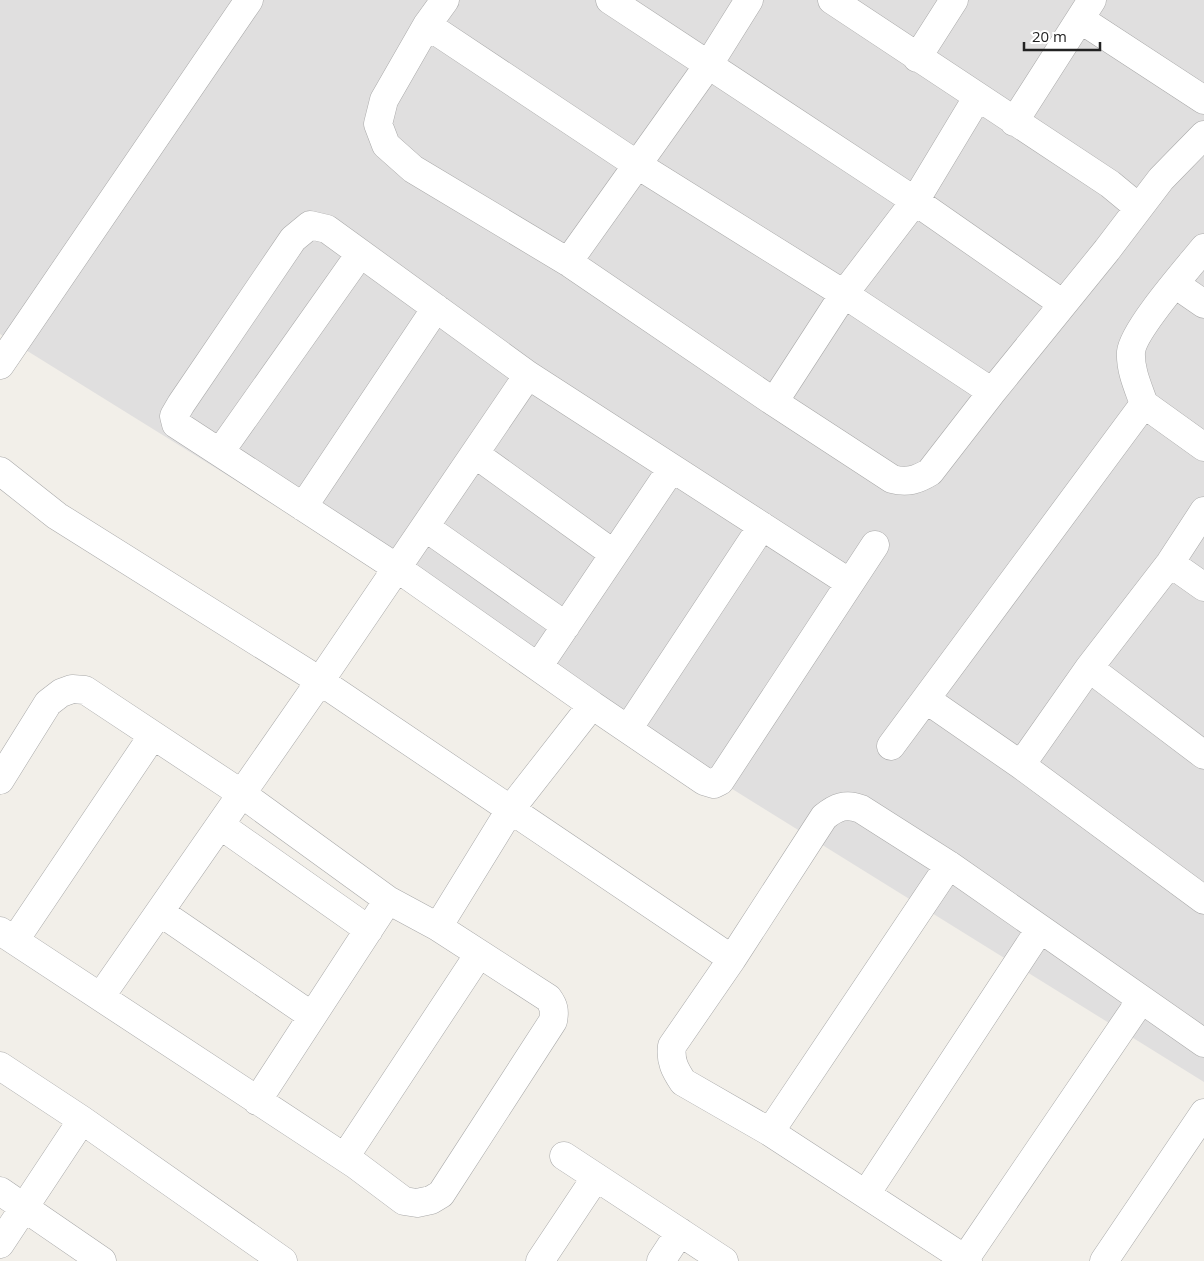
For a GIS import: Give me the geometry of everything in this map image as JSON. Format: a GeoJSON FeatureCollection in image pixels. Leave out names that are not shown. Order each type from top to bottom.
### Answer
{"type":"FeatureCollection","features":[{"type":"Feature","properties":{"kind":"street"},"geometry":{"type":"LineString","coordinates":[[0,365],[249,0]]}},
{"type":"Feature","properties":{"kind":"street"},"geometry":{"type":"LineString","coordinates":[[445,0],[427,25],[384,100],[378,124],[386,145],[412,169],[568,262],[774,402],[892,479],[908,481],[918,479],[930,472],[1107,250],[1161,179],[1204,135]]}},
{"type":"Feature","properties":{"kind":"street"},"geometry":{"type":"LineString","coordinates":[[610,0],[915,202],[1063,304]]}},
{"type":"Feature","properties":{"kind":"street"},"geometry":{"type":"LineString","coordinates":[[568,262],[708,64],[749,0]]}},
{"type":"Feature","properties":{"kind":"street"},"geometry":{"type":"LineString","coordinates":[[832,0],[977,98],[1110,184],[1138,208]]}},
{"type":"Feature","properties":{"kind":"street"},"geometry":{"type":"LineString","coordinates":[[917,58],[954,0]]}},
{"type":"Feature","properties":{"kind":"street"},"geometry":{"type":"LineString","coordinates":[[1014,122],[1086,10],[1204,100]]}},
{"type":"Feature","properties":{"kind":"street"},"geometry":{"type":"LineString","coordinates":[[427,25],[636,164],[844,294],[992,392]]}},
{"type":"Feature","properties":{"kind":"street"},"geometry":{"type":"LineString","coordinates":[[774,402],[844,294],[915,202],[977,98]]}},
{"type":"Feature","properties":{"kind":"street"},"geometry":{"type":"LineString","coordinates":[[850,583],[528,375],[327,229],[310,225],[293,239],[174,416],[176,424],[397,568],[592,705],[704,781],[714,784],[718,782],[876,545]]}},
{"type":"Feature","properties":{"kind":"street"},"geometry":{"type":"LineString","coordinates":[[1204,248],[1139,330],[1131,350],[1131,364],[1144,404],[1204,447]]}},
{"type":"Feature","properties":{"kind":"street"},"geometry":{"type":"LineString","coordinates":[[220,452],[360,254]]}},
{"type":"Feature","properties":{"kind":"street"},"geometry":{"type":"LineString","coordinates":[[1175,284],[1204,304]]}},
{"type":"Feature","properties":{"kind":"street"},"geometry":{"type":"LineString","coordinates":[[303,507],[436,308]]}},
{"type":"Feature","properties":{"kind":"street"},"geometry":{"type":"LineString","coordinates":[[101,996],[320,681],[528,375]]}},
{"type":"Feature","properties":{"kind":"street"},"geometry":{"type":"LineString","coordinates":[[891,746],[927,700],[1144,404]]}},
{"type":"Feature","properties":{"kind":"street"},"geometry":{"type":"LineString","coordinates":[[475,454],[614,554]]}},
{"type":"Feature","properties":{"kind":"street"},"geometry":{"type":"LineString","coordinates":[[538,667],[672,468]]}},
{"type":"Feature","properties":{"kind":"street"},"geometry":{"type":"LineString","coordinates":[[0,471],[56,516],[320,681],[732,960]]}},
{"type":"Feature","properties":{"kind":"street"},"geometry":{"type":"LineString","coordinates":[[1021,766],[1089,668],[1170,563],[1204,511]]}},
{"type":"Feature","properties":{"kind":"street"},"geometry":{"type":"LineString","coordinates":[[628,729],[762,526]]}},
{"type":"Feature","properties":{"kind":"street"},"geometry":{"type":"LineString","coordinates":[[425,527],[566,626]]}},
{"type":"Feature","properties":{"kind":"street"},"geometry":{"type":"LineString","coordinates":[[1170,563],[1204,587]]}},
{"type":"Feature","properties":{"kind":"street"},"geometry":{"type":"LineString","coordinates":[[1089,668],[1204,755]]}},
{"type":"Feature","properties":{"kind":"street"},"geometry":{"type":"LineString","coordinates":[[0,780],[48,703],[61,693],[72,689],[85,690],[153,735],[242,794],[388,900],[438,927],[548,998],[553,1005],[555,1013],[553,1021],[440,1194],[431,1200],[417,1203],[404,1201],[345,1157],[7,936],[153,735]]}},
{"type":"Feature","properties":{"kind":"street"},"geometry":{"type":"LineString","coordinates":[[927,700],[1021,766],[1204,900]]}},
{"type":"Feature","properties":{"kind":"street"},"geometry":{"type":"LineString","coordinates":[[438,927],[510,810],[592,705]]}},
{"type":"Feature","properties":{"kind":"street"},"geometry":{"type":"LineString","coordinates":[[1141,1000],[966,1260],[770,1132],[683,1082],[672,1063],[672,1046],[732,960],[824,817],[832,810],[852,805],[949,865],[1204,1043]]}},
{"type":"Feature","properties":{"kind":"street"},"geometry":{"type":"LineString","coordinates":[[220,825],[369,930]]}},
{"type":"Feature","properties":{"kind":"street"},"geometry":{"type":"LineString","coordinates":[[770,1132],[949,865]]}},
{"type":"Feature","properties":{"kind":"street"},"geometry":{"type":"LineString","coordinates":[[257,1101],[388,900]]}},
{"type":"Feature","properties":{"kind":"street"},"geometry":{"type":"LineString","coordinates":[[160,912],[312,1016]]}},
{"type":"Feature","properties":{"kind":"street"},"geometry":{"type":"LineString","coordinates":[[866,1194],[1040,929]]}},
{"type":"Feature","properties":{"kind":"street"},"geometry":{"type":"LineString","coordinates":[[345,1157],[478,954]]}},
{"type":"Feature","properties":{"kind":"street"},"geometry":{"type":"LineString","coordinates":[[0,1066],[82,1120],[283,1261]]}},
{"type":"Feature","properties":{"kind":"street"},"geometry":{"type":"LineString","coordinates":[[1104,1261],[1204,1113]]}},
{"type":"Feature","properties":{"kind":"street"},"geometry":{"type":"LineString","coordinates":[[0,1244],[82,1120]]}},
{"type":"Feature","properties":{"kind":"street"},"geometry":{"type":"LineString","coordinates":[[564,1156],[724,1261]]}},
{"type":"Feature","properties":{"kind":"street"},"geometry":{"type":"LineString","coordinates":[[540,1261],[596,1176]]}},
{"type":"Feature","properties":{"kind":"street"},"geometry":{"type":"LineString","coordinates":[[0,1191],[102,1261]]}},
{"type":"Feature","properties":{"kind":"street"},"geometry":{"type":"LineString","coordinates":[[661,1261],[680,1232]]}},
{"type":"Feature","properties":{"kind":"shaded area"},"geometry":{"type":"Polygon","coordinates":[[[0,0],[1204,0],[1204,1082],[0,334],[0,0]]]}}]}
